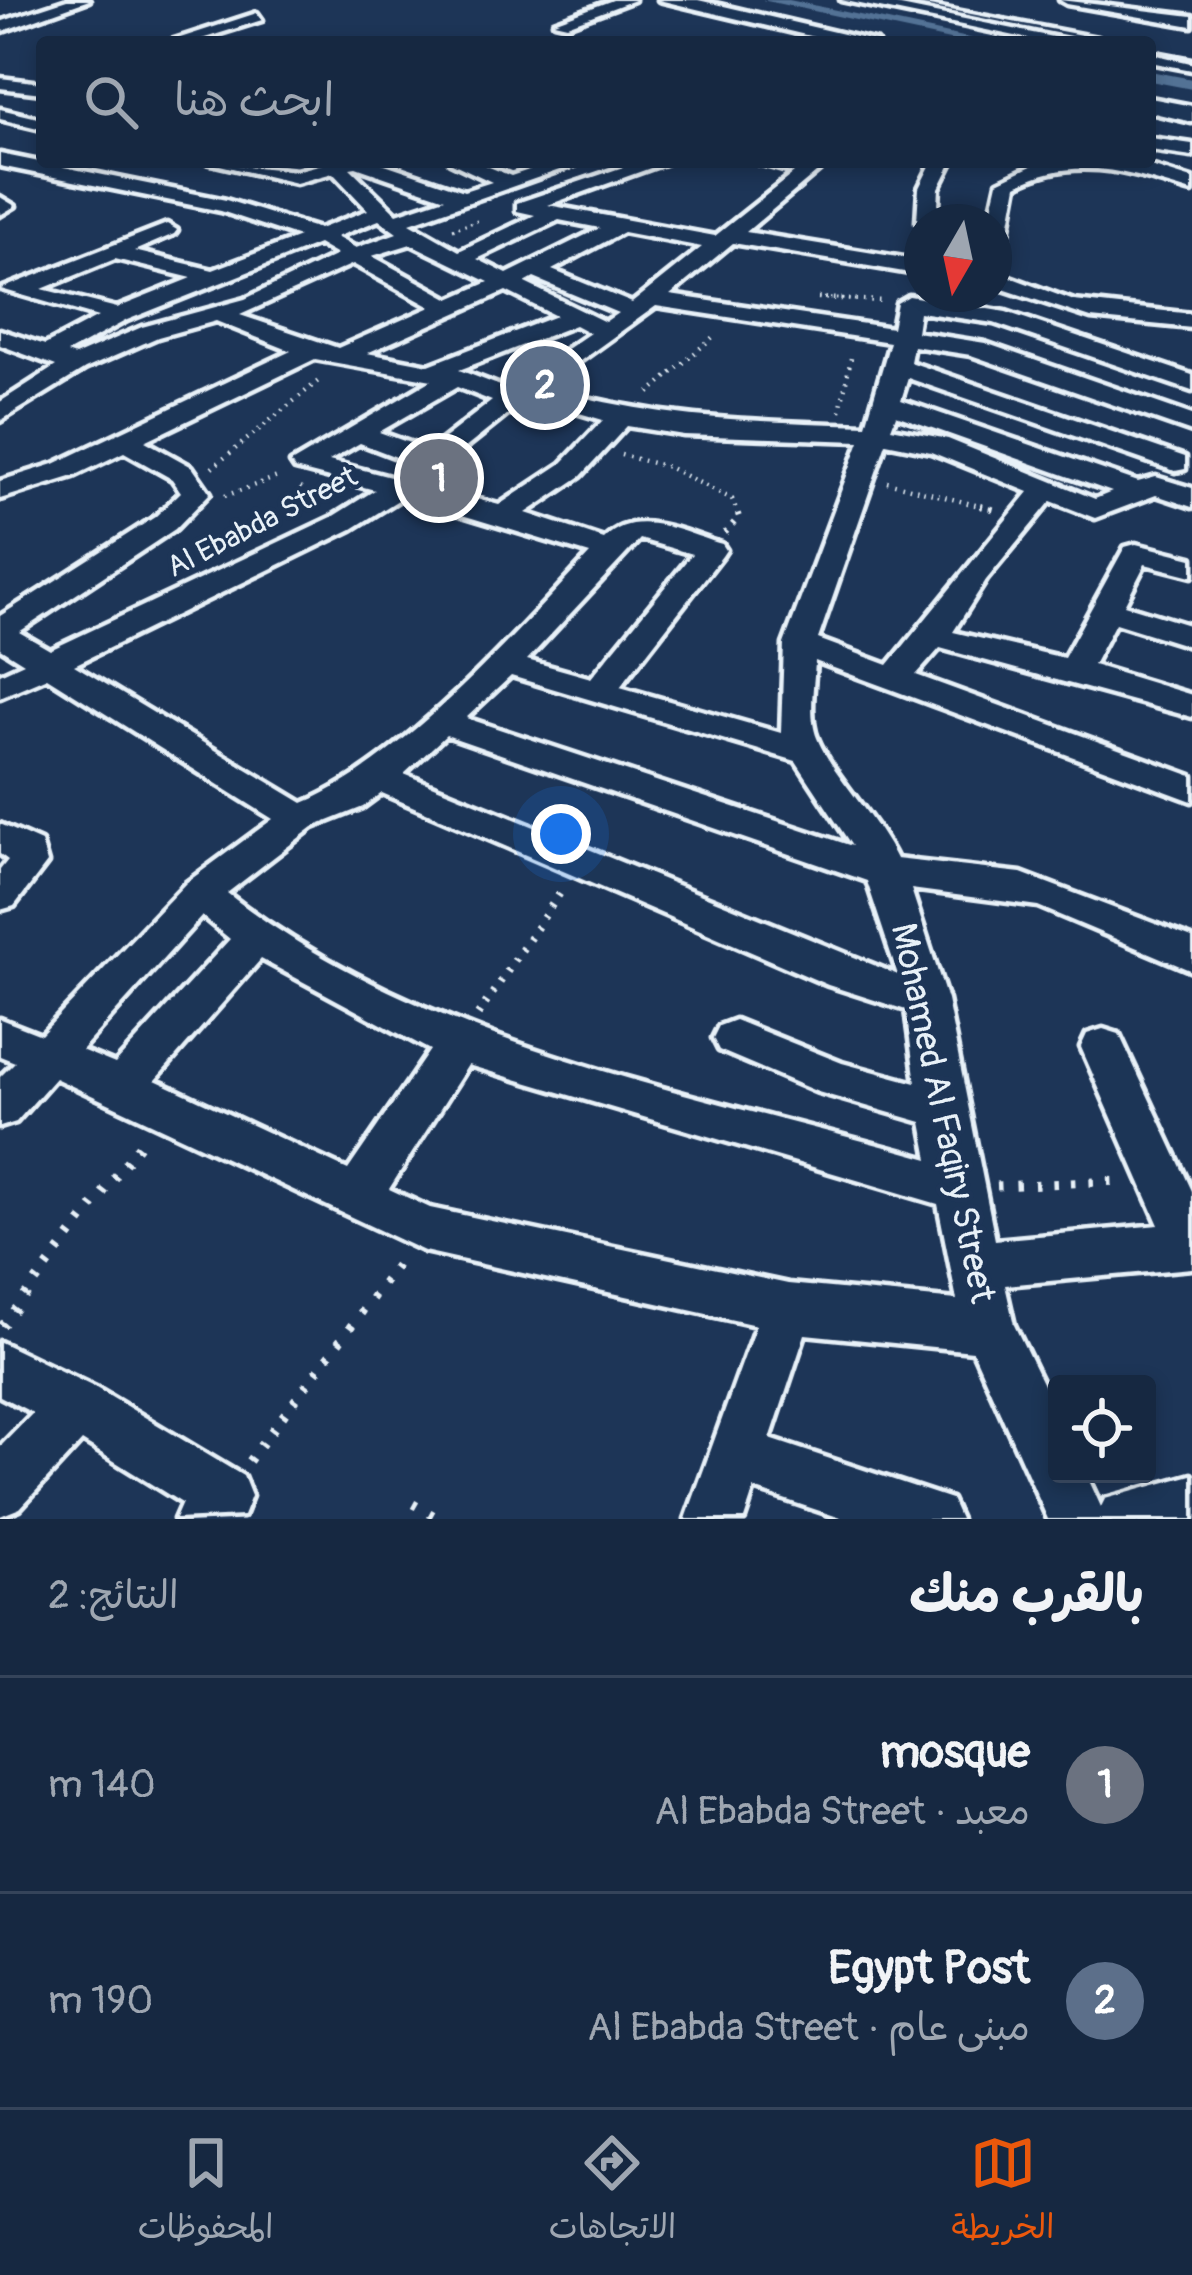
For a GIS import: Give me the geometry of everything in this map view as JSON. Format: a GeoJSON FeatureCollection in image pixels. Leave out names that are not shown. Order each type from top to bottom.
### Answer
{"type":"FeatureCollection","features":[{"type":"Feature","properties":{"kind":"highway"},"geometry":{"type":"LineString","coordinates":[[638,0],[807,36]]}},
{"type":"Feature","properties":{"kind":"highway"},"geometry":{"type":"LineString","coordinates":[[669,0],[838,36]]}},
{"type":"Feature","properties":{"kind":"highway"},"geometry":{"type":"LineString","coordinates":[[731,13],[859,36]]}},
{"type":"Feature","properties":{"kind":"highway"},"geometry":{"type":"LineString","coordinates":[[1156,99],[1192,106]]}},
{"type":"Feature","properties":{"kind":"street"},"geometry":{"type":"LineString","coordinates":[[0,27],[82,0]]}},
{"type":"Feature","properties":{"kind":"street"},"geometry":{"type":"LineString","coordinates":[[562,22],[627,0]]}},
{"type":"Feature","properties":{"kind":"street"},"geometry":{"type":"LineString","coordinates":[[848,0],[1037,36]]}},
{"type":"Feature","properties":{"kind":"street"},"geometry":{"type":"LineString","coordinates":[[1067,0],[1190,20]]}},
{"type":"Feature","properties":{"kind":"street"},"geometry":{"type":"LineString","coordinates":[[1127,10],[1149,0]]}},
{"type":"Feature","properties":{"kind":"street"},"geometry":{"type":"LineString","coordinates":[[195,36],[257,17]]}},
{"type":"Feature","properties":{"kind":"street"},"geometry":{"type":"LineString","coordinates":[[1156,58],[1192,65]]}},
{"type":"Feature","properties":{"kind":"street"},"geometry":{"type":"LineString","coordinates":[[3,80],[36,85]]}},
{"type":"Feature","properties":{"kind":"street"},"geometry":{"type":"LineString","coordinates":[[0,115],[36,123]]}},
{"type":"Feature","properties":{"kind":"street"},"geometry":{"type":"LineString","coordinates":[[1156,145],[1192,150]]}},
{"type":"Feature","properties":{"kind":"street"},"geometry":{"type":"LineString","coordinates":[[0,160],[36,167]]}},
{"type":"Feature","properties":{"kind":"street"},"geometry":{"type":"LineString","coordinates":[[39,168],[226,206],[319,236],[446,307]]}},
{"type":"Feature","properties":{"kind":"street"},"geometry":{"type":"LineString","coordinates":[[243,168],[282,177],[330,168]]}},
{"type":"Feature","properties":{"kind":"street"},"geometry":{"type":"LineString","coordinates":[[354,168],[387,217],[416,237],[572,318],[609,332]]}},
{"type":"Feature","properties":{"kind":"street"},"geometry":{"type":"LineString","coordinates":[[364,168],[464,198]]}},
{"type":"Feature","properties":{"kind":"street"},"geometry":{"type":"LineString","coordinates":[[475,168],[506,181]]}},
{"type":"Feature","properties":{"kind":"street"},"geometry":{"type":"LineString","coordinates":[[51,352],[119,314],[319,236],[464,198],[549,168]]}},
{"type":"Feature","properties":{"kind":"street"},"geometry":{"type":"LineString","coordinates":[[577,168],[606,180]]}},
{"type":"Feature","properties":{"kind":"street"},"geometry":{"type":"LineString","coordinates":[[524,207],[640,168]]}},
{"type":"Feature","properties":{"kind":"street","name":"Al Ebabda Street"},"geometry":{"type":"LineString","coordinates":[[0,687],[342,523],[398,488],[518,394],[644,306],[812,168]]}},
{"type":"Feature","properties":{"kind":"street"},"geometry":{"type":"LineString","coordinates":[[928,204],[929,188],[939,168]]}},
{"type":"Feature","properties":{"kind":"street"},"geometry":{"type":"LineString","coordinates":[[1003,204],[1008,182],[1022,172],[1052,168]]}},
{"type":"Feature","properties":{"kind":"street"},"geometry":{"type":"LineString","coordinates":[[1125,168],[1192,186]]}},
{"type":"Feature","properties":{"kind":"street"},"geometry":{"type":"LineString","coordinates":[[524,207],[726,240],[890,362],[1173,464],[1192,498]]}},
{"type":"Feature","properties":{"kind":"street"},"geometry":{"type":"LineString","coordinates":[[378,270],[450,256],[554,214]]}},
{"type":"Feature","properties":{"kind":"street"},"geometry":{"type":"LineString","coordinates":[[346,354],[446,307],[538,272],[620,225]]}},
{"type":"Feature","properties":{"kind":"street"},"geometry":{"type":"LineString","coordinates":[[9,288],[167,230]]}},
{"type":"Feature","properties":{"kind":"street"},"geometry":{"type":"LineString","coordinates":[[0,413],[76,364],[184,319],[254,304],[350,257],[416,237]]}},
{"type":"Feature","properties":{"kind":"street"},"geometry":{"type":"LineString","coordinates":[[112,252],[213,277]]}},
{"type":"Feature","properties":{"kind":"street"},"geometry":{"type":"LineString","coordinates":[[538,272],[644,306],[857,326],[967,454],[1095,509],[1173,464]]}},
{"type":"Feature","properties":{"kind":"street"},"geometry":{"type":"LineString","coordinates":[[1012,287],[1089,315],[1192,321]]}},
{"type":"Feature","properties":{"kind":"street"},"geometry":{"type":"LineString","coordinates":[[9,288],[119,314]]}},
{"type":"Feature","properties":{"kind":"street"},"geometry":{"type":"LineString","coordinates":[[214,313],[312,351],[444,374],[621,417],[684,427],[890,362],[998,317],[1192,383]]}},
{"type":"Feature","properties":{"kind":"street"},"geometry":{"type":"LineString","coordinates":[[572,318],[478,350],[304,463],[503,515],[606,550]]}},
{"type":"Feature","properties":{"kind":"street"},"geometry":{"type":"LineString","coordinates":[[0,338],[76,364]]}},
{"type":"Feature","properties":{"kind":"street"},"geometry":{"type":"LineString","coordinates":[[890,362],[976,348],[1192,424]]}},
{"type":"Feature","properties":{"kind":"street"},"geometry":{"type":"LineString","coordinates":[[4,485],[64,470],[312,351]]}},
{"type":"Feature","properties":{"kind":"street"},"geometry":{"type":"LineString","coordinates":[[890,362],[1173,464]]}},
{"type":"Feature","properties":{"kind":"street","name":"Mohamed Al Faqiry Street"},"geometry":{"type":"LineString","coordinates":[[890,362],[860,476],[800,644],[795,704],[799,740],[863,829],[885,872],[926,1000],[957,1188],[989,1328],[1077,1519]]}},
{"type":"Feature","properties":{"kind":"street"},"geometry":{"type":"LineString","coordinates":[[503,515],[596,448],[621,417]]}},
{"type":"Feature","properties":{"kind":"street"},"geometry":{"type":"LineString","coordinates":[[355,433],[433,461]]}},
{"type":"Feature","properties":{"kind":"street"},"geometry":{"type":"LineString","coordinates":[[124,441],[156,454],[194,488],[165,523],[0,632],[300,818]]}},
{"type":"Feature","properties":{"kind":"street"},"geometry":{"type":"LineString","coordinates":[[894,679],[933,637],[974,574],[1045,491]]}},
{"type":"Feature","properties":{"kind":"street"},"geometry":{"type":"LineString","coordinates":[[0,1108],[200,893],[300,818],[350,798],[378,777],[505,664],[606,550],[635,529],[711,550],[600,688]]}},
{"type":"Feature","properties":{"kind":"street"},"geometry":{"type":"LineString","coordinates":[[1074,670],[1136,553],[1192,567]]}},
{"type":"Feature","properties":{"kind":"street"},"geometry":{"type":"LineString","coordinates":[[1108,610],[1192,637]]}},
{"type":"Feature","properties":{"kind":"street"},"geometry":{"type":"LineString","coordinates":[[933,637],[1074,670],[1192,706]]}},
{"type":"Feature","properties":{"kind":"street"},"geometry":{"type":"LineString","coordinates":[[800,644],[1192,789]]}},
{"type":"Feature","properties":{"kind":"street"},"geometry":{"type":"LineString","coordinates":[[505,664],[600,688],[809,753]]}},
{"type":"Feature","properties":{"kind":"street"},"geometry":{"type":"LineString","coordinates":[[440,721],[885,872],[1021,886],[1192,955]]}},
{"type":"Feature","properties":{"kind":"street"},"geometry":{"type":"LineString","coordinates":[[378,777],[843,974],[926,1000]]}},
{"type":"Feature","properties":{"kind":"street"},"geometry":{"type":"LineString","coordinates":[[0,838],[27,852],[28,863],[0,896]]}},
{"type":"Feature","properties":{"kind":"street"},"geometry":{"type":"LineString","coordinates":[[200,893],[256,938],[458,1044],[957,1188]]}},
{"type":"Feature","properties":{"kind":"street"},"geometry":{"type":"LineString","coordinates":[[122,1086],[256,938]]}},
{"type":"Feature","properties":{"kind":"street"},"geometry":{"type":"LineString","coordinates":[[0,1037],[122,1086],[424,1229],[788,1308],[989,1328]]}},
{"type":"Feature","properties":{"kind":"street"},"geometry":{"type":"LineString","coordinates":[[735,1038],[819,1074],[942,1108]]}},
{"type":"Feature","properties":{"kind":"street"},"geometry":{"type":"LineString","coordinates":[[356,1198],[458,1044]]}},
{"type":"Feature","properties":{"kind":"street"},"geometry":{"type":"LineString","coordinates":[[975,1265],[1192,1245],[1102,1047]]}},
{"type":"Feature","properties":{"kind":"street"},"geometry":{"type":"LineString","coordinates":[[715,1519],[788,1308]]}},
{"type":"Feature","properties":{"kind":"street"},"geometry":{"type":"LineString","coordinates":[[0,1368],[77,1407],[213,1508]]}},
{"type":"Feature","properties":{"kind":"street"},"geometry":{"type":"LineString","coordinates":[[0,1488],[77,1407]]}},
{"type":"Feature","properties":{"kind":"street"},"geometry":{"type":"LineString","coordinates":[[738,1456],[931,1519]]}},
{"type":"Feature","properties":{"kind":"street"},"geometry":{"type":"LineString","coordinates":[[1125,1519],[1192,1504]]}},
{"type":"Feature","properties":{"kind":"path"},"geometry":{"type":"LineString","coordinates":[[416,237],[524,207]]}},
{"type":"Feature","properties":{"kind":"path"},"geometry":{"type":"LineString","coordinates":[[818,298],[890,362]]}},
{"type":"Feature","properties":{"kind":"path"},"geometry":{"type":"LineString","coordinates":[[857,326],[890,362]]}},
{"type":"Feature","properties":{"kind":"path"},"geometry":{"type":"LineString","coordinates":[[621,417],[714,336]]}},
{"type":"Feature","properties":{"kind":"path"},"geometry":{"type":"LineString","coordinates":[[194,488],[303,398]]}},
{"type":"Feature","properties":{"kind":"path"},"geometry":{"type":"LineString","coordinates":[[596,448],[668,466],[733,500],[739,518],[711,550]]}},
{"type":"Feature","properties":{"kind":"path"},"geometry":{"type":"LineString","coordinates":[[194,488],[226,496],[283,475]]}},
{"type":"Feature","properties":{"kind":"path"},"geometry":{"type":"LineString","coordinates":[[860,476],[1024,518]]}},
{"type":"Feature","properties":{"kind":"path"},"geometry":{"type":"LineString","coordinates":[[298,487],[342,523]]}},
{"type":"Feature","properties":{"kind":"path"},"geometry":{"type":"LineString","coordinates":[[458,1044],[580,864]]}},
{"type":"Feature","properties":{"kind":"path"},"geometry":{"type":"LineString","coordinates":[[0,1328],[167,1109]]}},
{"type":"Feature","properties":{"kind":"path"},"geometry":{"type":"LineString","coordinates":[[957,1188],[1163,1179]]}},
{"type":"Feature","properties":{"kind":"path"},"geometry":{"type":"LineString","coordinates":[[213,1508],[424,1229]]}},
{"type":"Feature","properties":{"kind":"path"},"geometry":{"type":"LineString","coordinates":[[412,1504],[440,1519]]}},
{"type":"Feature","properties":{"kind":"waterway"},"geometry":{"type":"LineString","coordinates":[[769,0],[950,36]]}},
{"type":"Feature","properties":{"kind":"waterway"},"geometry":{"type":"LineString","coordinates":[[1156,77],[1192,84]]}},
{"type":"Feature","properties":{"kind":"railway"},"geometry":{"type":"LineString","coordinates":[[910,0],[1099,36]]}},
{"type":"Feature","properties":{"kind":"railway"},"geometry":{"type":"LineString","coordinates":[[1156,52],[1192,61]]}},
{"type":"Feature","properties":{"kind":"place","name":"Egypt Post"},"geometry":{"type":"Point","coordinates":[545,385]}},
{"type":"Feature","properties":{"kind":"place","name":"mosque"},"geometry":{"type":"Point","coordinates":[439,478]}}]}
